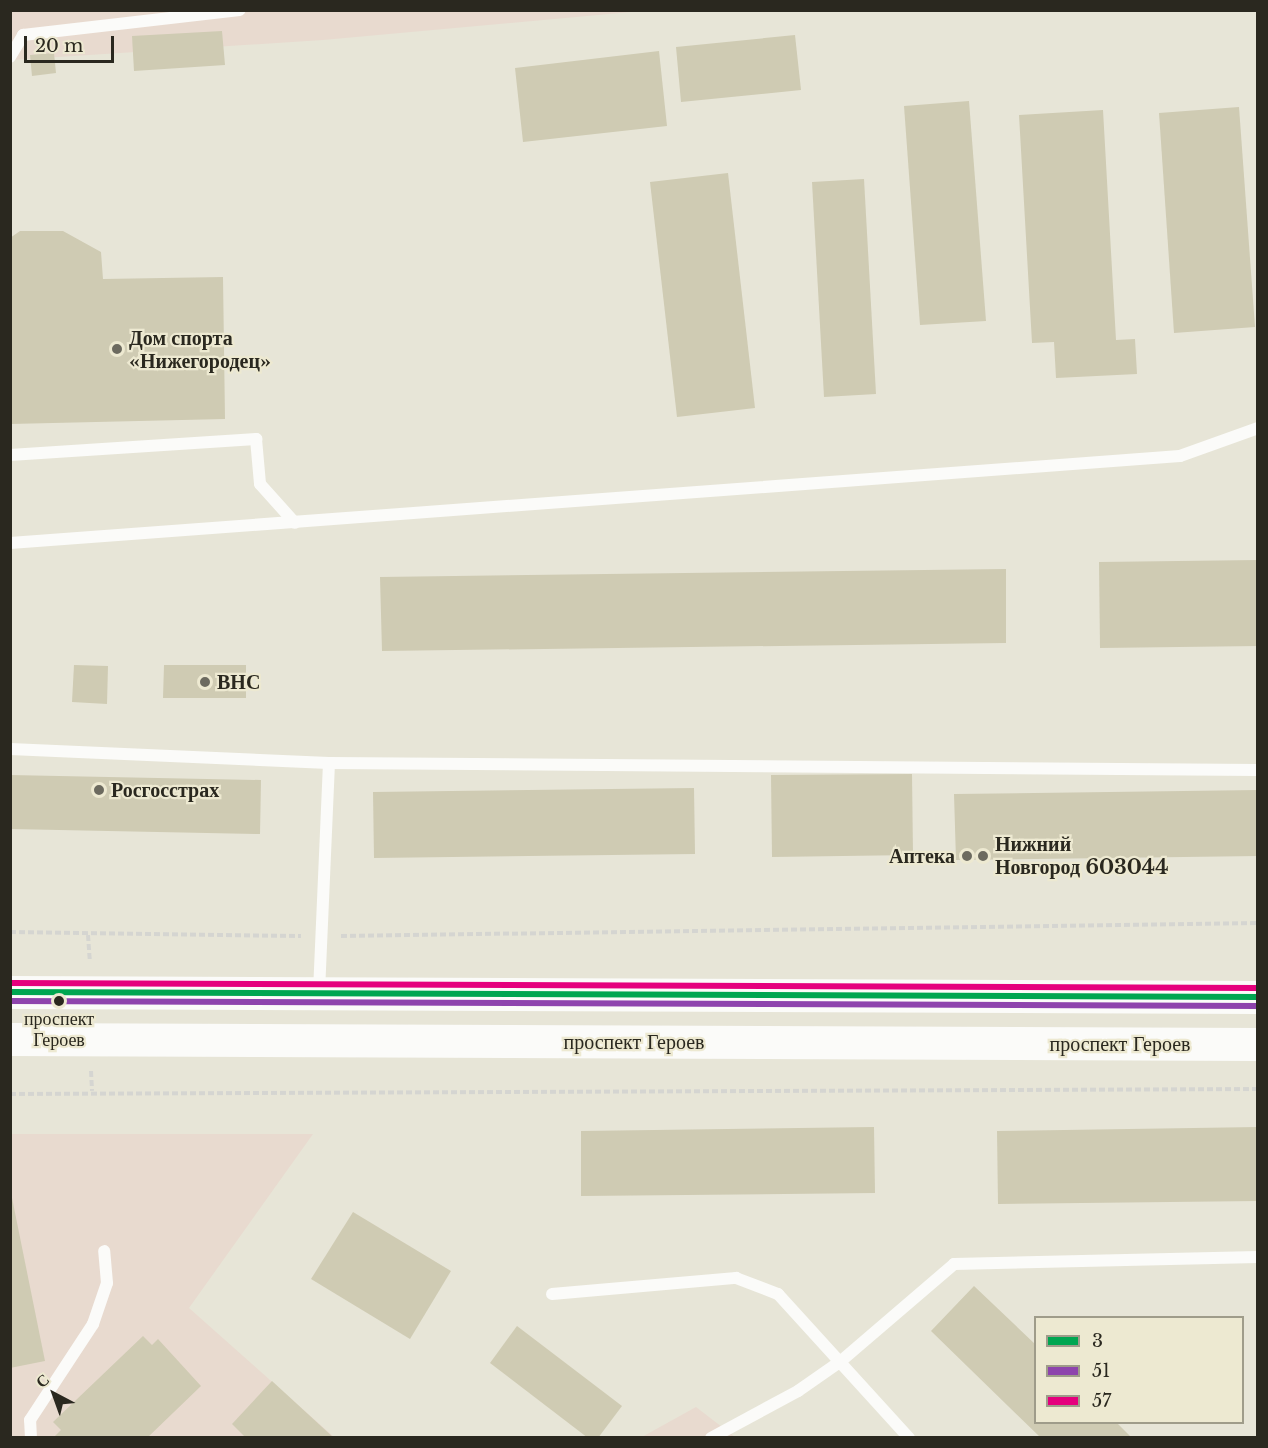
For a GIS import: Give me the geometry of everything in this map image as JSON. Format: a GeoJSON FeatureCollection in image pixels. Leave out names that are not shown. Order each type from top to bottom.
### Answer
{"type":"FeatureCollection","features":[{"type":"Feature","properties":{"kind":"main road"},"geometry":{"type":"LineString","coordinates":[[10,992],[1257,997]]}},
{"type":"Feature","properties":{"kind":"main road","name":"проспект Героев"},"geometry":{"type":"LineString","coordinates":[[10,1039],[1257,1044]]}},
{"type":"Feature","properties":{"kind":"lane"},"geometry":{"type":"LineString","coordinates":[[10,57],[23,35],[240,10]]}},
{"type":"Feature","properties":{"kind":"lane"},"geometry":{"type":"LineString","coordinates":[[11,546],[1180,456],[1257,428]]}},
{"type":"Feature","properties":{"kind":"lane"},"geometry":{"type":"LineString","coordinates":[[10,455],[256,439],[260,484],[295,523]]}},
{"type":"Feature","properties":{"kind":"lane"},"geometry":{"type":"LineString","coordinates":[[10,749],[329,763],[1257,770]]}},
{"type":"Feature","properties":{"kind":"lane"},"geometry":{"type":"LineString","coordinates":[[319,992],[318,936],[329,763]]}},
{"type":"Feature","properties":{"kind":"lane"},"geometry":{"type":"LineString","coordinates":[[31,1437],[30,1420],[93,1324],[107,1283],[104,1251]]}},
{"type":"Feature","properties":{"kind":"lane"},"geometry":{"type":"LineString","coordinates":[[712,1437],[798,1391],[841,1361],[954,1264],[1257,1257]]}},
{"type":"Feature","properties":{"kind":"lane"},"geometry":{"type":"LineString","coordinates":[[552,1294],[736,1278],[778,1293],[909,1437]]}},
{"type":"Feature","properties":{"kind":"path"},"geometry":{"type":"LineString","coordinates":[[10,932],[318,936],[1257,922]]}},
{"type":"Feature","properties":{"kind":"path"},"geometry":{"type":"LineString","coordinates":[[10,1094],[1257,1089]]}},
{"type":"Feature","properties":{"kind":"shaded area"},"geometry":{"type":"Polygon","coordinates":[[[11,11],[642,11],[323,40],[11,60],[11,11]]]}},
{"type":"Feature","properties":{"kind":"shaded area"},"geometry":{"type":"Polygon","coordinates":[[[10,1134],[313,1134],[189,1308],[334,1437],[11,1437],[10,1134]]]}},
{"type":"Feature","properties":{"kind":"shaded area"},"geometry":{"type":"Polygon","coordinates":[[[696,1407],[735,1437],[640,1438],[696,1407]]]}},
{"type":"Feature","properties":{"kind":"building"},"geometry":{"type":"Polygon","coordinates":[[[222,31],[225,65],[134,71],[132,36],[222,31]]]}},
{"type":"Feature","properties":{"kind":"building"},"geometry":{"type":"Polygon","coordinates":[[[795,35],[801,90],[681,102],[676,47],[795,35]]]}},
{"type":"Feature","properties":{"kind":"building"},"geometry":{"type":"Polygon","coordinates":[[[659,51],[667,126],[523,142],[515,68],[659,51]]]}},
{"type":"Feature","properties":{"kind":"building"},"geometry":{"type":"Polygon","coordinates":[[[54,53],[56,73],[32,76],[30,55],[54,53]]]}},
{"type":"Feature","properties":{"kind":"building"},"geometry":{"type":"Polygon","coordinates":[[[969,101],[986,321],[920,325],[904,106],[969,101]]]}},
{"type":"Feature","properties":{"kind":"building"},"geometry":{"type":"Polygon","coordinates":[[[1239,107],[1255,327],[1174,333],[1159,113],[1239,107]]]}},
{"type":"Feature","properties":{"kind":"building"},"geometry":{"type":"Polygon","coordinates":[[[1103,110],[1116,340],[1135,339],[1137,374],[1056,378],[1054,342],[1032,343],[1019,115],[1103,110]]]}},
{"type":"Feature","properties":{"kind":"building"},"geometry":{"type":"Polygon","coordinates":[[[728,173],[755,408],[677,417],[650,182],[728,173]]]}},
{"type":"Feature","properties":{"kind":"building"},"geometry":{"type":"Polygon","coordinates":[[[864,179],[876,394],[824,397],[812,182],[864,179]]]}},
{"type":"Feature","properties":{"kind":"building","name":"Дом спорта «Нижегородец»"},"geometry":{"type":"Polygon","coordinates":[[[20,231],[63,231],[101,252],[103,279],[223,277],[225,419],[10,424],[10,238],[20,231]]]}},
{"type":"Feature","properties":{"kind":"building"},"geometry":{"type":"Polygon","coordinates":[[[1258,560],[1258,646],[1100,648],[1099,562],[1258,560]]]}},
{"type":"Feature","properties":{"kind":"building"},"geometry":{"type":"Polygon","coordinates":[[[1006,569],[1006,643],[382,651],[380,577],[1006,569]]]}},
{"type":"Feature","properties":{"kind":"building"},"geometry":{"type":"Polygon","coordinates":[[[74,665],[108,666],[107,704],[72,702],[74,665]]]}},
{"type":"Feature","properties":{"kind":"building","name":"ВНС"},"geometry":{"type":"Polygon","coordinates":[[[164,665],[246,665],[246,698],[163,698],[164,665]]]}},
{"type":"Feature","properties":{"kind":"building"},"geometry":{"type":"Polygon","coordinates":[[[912,774],[913,855],[772,857],[771,775],[912,774]]]}},
{"type":"Feature","properties":{"kind":"building"},"geometry":{"type":"Polygon","coordinates":[[[10,775],[261,780],[260,834],[10,829],[10,775]]]}},
{"type":"Feature","properties":{"kind":"building"},"geometry":{"type":"Polygon","coordinates":[[[694,788],[695,854],[374,858],[373,792],[694,788]]]}},
{"type":"Feature","properties":{"kind":"building"},"geometry":{"type":"Polygon","coordinates":[[[1258,790],[1258,856],[956,860],[954,794],[1258,790]]]}},
{"type":"Feature","properties":{"kind":"building"},"geometry":{"type":"Polygon","coordinates":[[[874,1127],[875,1193],[581,1196],[581,1131],[874,1127]]]}},
{"type":"Feature","properties":{"kind":"building"},"geometry":{"type":"Polygon","coordinates":[[[1258,1127],[1258,1201],[998,1204],[997,1131],[1258,1127]]]}},
{"type":"Feature","properties":{"kind":"building"},"geometry":{"type":"Polygon","coordinates":[[[10,1188],[45,1361],[10,1368],[10,1188]]]}},
{"type":"Feature","properties":{"kind":"building"},"geometry":{"type":"Polygon","coordinates":[[[353,1212],[451,1271],[410,1339],[311,1279],[353,1212]]]}},
{"type":"Feature","properties":{"kind":"building"},"geometry":{"type":"Polygon","coordinates":[[[974,1286],[1034,1343],[1034,1424],[1118,1424],[1132,1438],[1041,1438],[931,1331],[974,1286]]]}},
{"type":"Feature","properties":{"kind":"building"},"geometry":{"type":"Polygon","coordinates":[[[517,1326],[622,1406],[598,1438],[588,1438],[490,1363],[517,1326]]]}},
{"type":"Feature","properties":{"kind":"building"},"geometry":{"type":"Polygon","coordinates":[[[143,1336],[152,1345],[158,1339],[201,1386],[147,1438],[53,1438],[61,1430],[53,1422],[143,1336]]]}},
{"type":"Feature","properties":{"kind":"building"},"geometry":{"type":"Polygon","coordinates":[[[272,1381],[334,1438],[246,1438],[232,1424],[272,1381]]]}},
{"type":"Feature","properties":{"kind":"transit line","name":"57"},"geometry":{"type":"LineString","coordinates":[[10,983],[1258,988]]}},
{"type":"Feature","properties":{"kind":"transit line","name":"3"},"geometry":{"type":"LineString","coordinates":[[10,992],[1258,997]]}},
{"type":"Feature","properties":{"kind":"transit line","name":"51"},"geometry":{"type":"LineString","coordinates":[[10,1001],[1258,1006]]}},
{"type":"Feature","properties":{"kind":"place","name":"Дом спорта «Нижегородец»"},"geometry":{"type":"Point","coordinates":[117,349]}},
{"type":"Feature","properties":{"kind":"place","name":"ВНС"},"geometry":{"type":"Point","coordinates":[205,682]}},
{"type":"Feature","properties":{"kind":"place","name":"Росгосстрах"},"geometry":{"type":"Point","coordinates":[99,790]}},
{"type":"Feature","properties":{"kind":"place","name":"Аптека"},"geometry":{"type":"Point","coordinates":[967,856]}},
{"type":"Feature","properties":{"kind":"place","name":"Нижний Новгород 603044"},"geometry":{"type":"Point","coordinates":[983,856]}},
{"type":"Feature","properties":{"kind":"place","name":"проспект Героев"},"geometry":{"type":"Point","coordinates":[59,1001]}}]}
